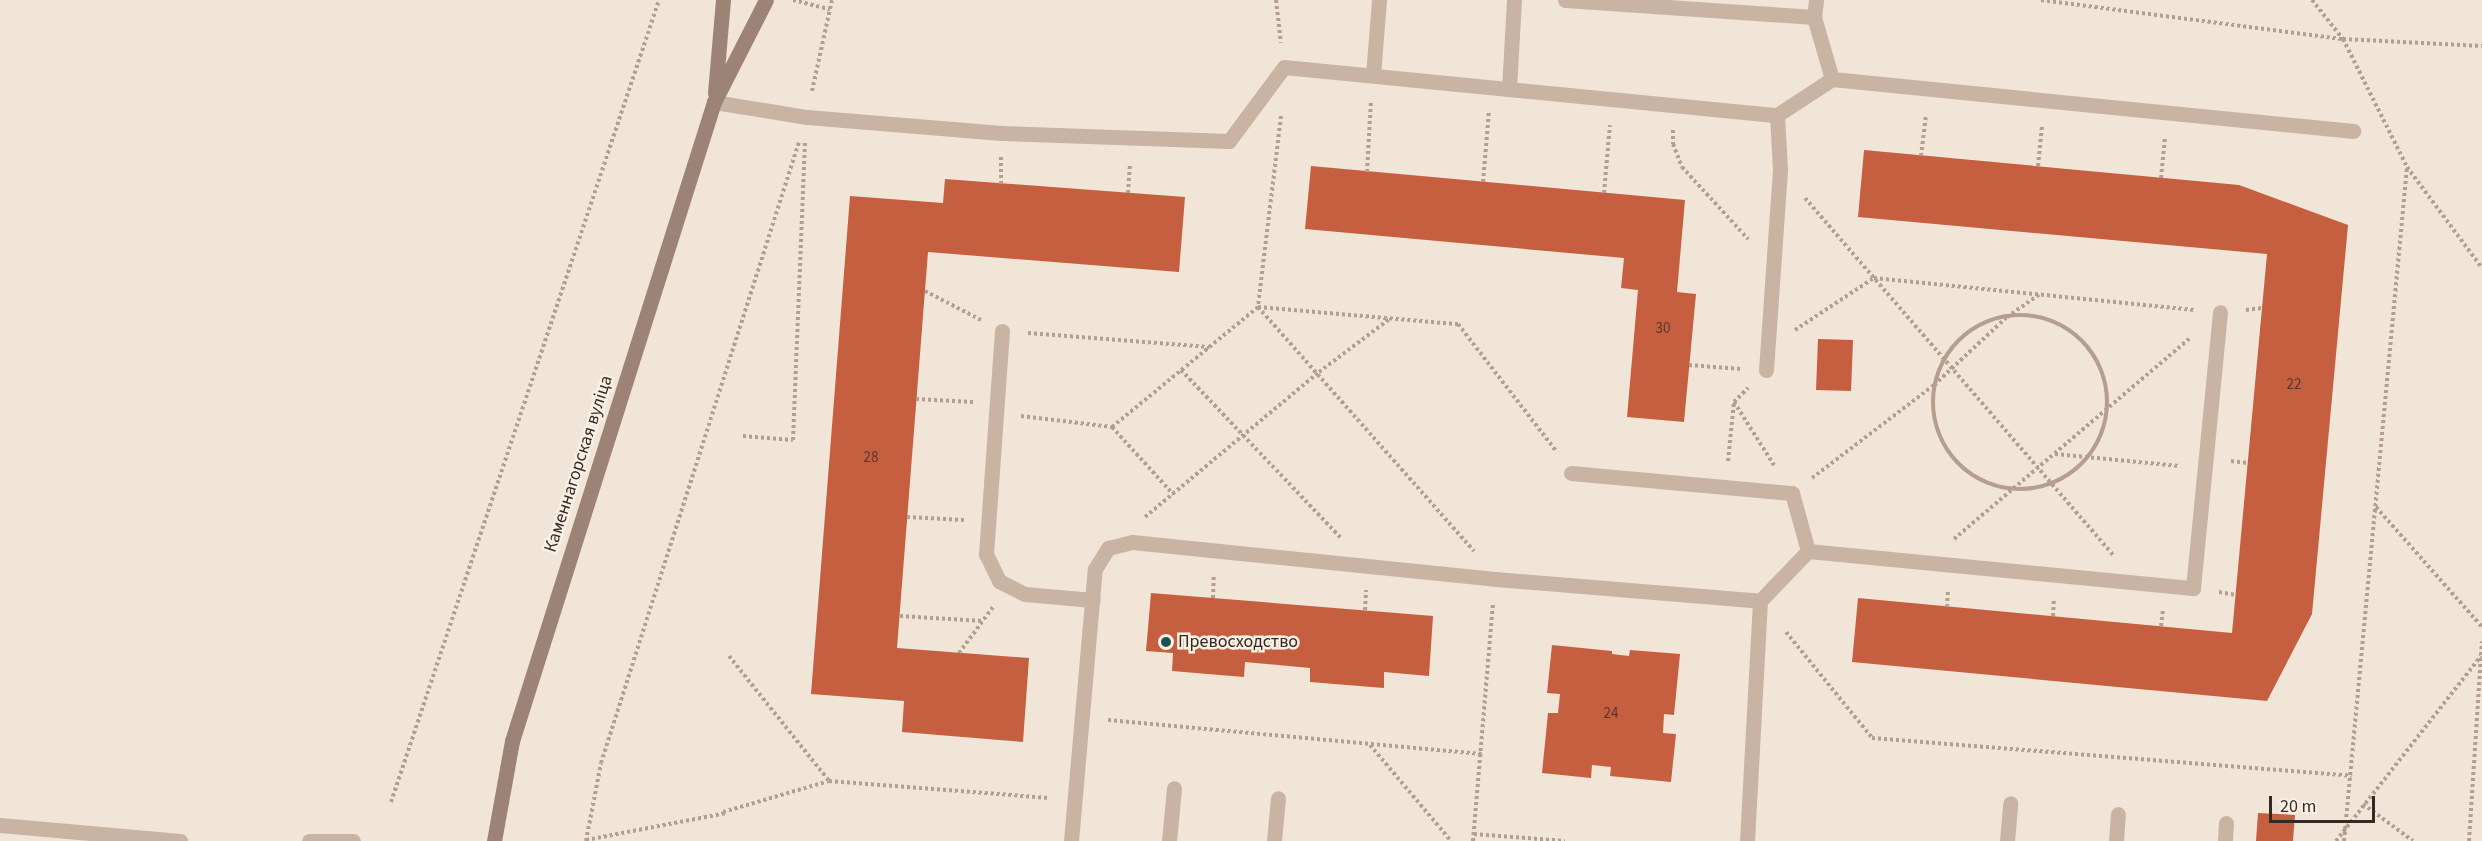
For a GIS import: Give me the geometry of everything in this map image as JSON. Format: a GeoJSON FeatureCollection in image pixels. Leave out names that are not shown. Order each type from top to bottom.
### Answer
{"type":"FeatureCollection","features":[{"type":"Feature","properties":{"kind":"main road","name":"Каменнагорская вуліца"},"geometry":{"type":"LineString","coordinates":[[714,102],[723,0]]}},
{"type":"Feature","properties":{"kind":"main road","name":"Каменнагорская вуліца"},"geometry":{"type":"LineString","coordinates":[[494,841],[512,741],[714,102],[766,0]]}},
{"type":"Feature","properties":{"kind":"lane"},"geometry":{"type":"LineString","coordinates":[[1373,75],[1379,0]]}},
{"type":"Feature","properties":{"kind":"lane"},"geometry":{"type":"LineString","coordinates":[[1509,89],[1514,0]]}},
{"type":"Feature","properties":{"kind":"lane"},"geometry":{"type":"LineString","coordinates":[[1565,0],[1814,17]]}},
{"type":"Feature","properties":{"kind":"lane"},"geometry":{"type":"LineString","coordinates":[[1816,0],[1814,17],[1832,79]]}},
{"type":"Feature","properties":{"kind":"lane"},"geometry":{"type":"LineString","coordinates":[[714,102],[807,117],[1001,133],[1229,141],[1284,67],[1777,115],[1832,79],[1929,91],[2354,130]]}},
{"type":"Feature","properties":{"kind":"lane"},"geometry":{"type":"LineString","coordinates":[[1766,370],[1780,169],[1777,115]]}},
{"type":"Feature","properties":{"kind":"lane"},"geometry":{"type":"LineString","coordinates":[[1808,551],[2193,588],[2220,312]]}},
{"type":"Feature","properties":{"kind":"lane"},"geometry":{"type":"LineString","coordinates":[[1002,331],[986,554],[999,581],[1025,594],[1093,600]]}},
{"type":"Feature","properties":{"kind":"lane"},"geometry":{"type":"LineString","coordinates":[[1571,473],[1726,485],[1792,493],[1808,551]]}},
{"type":"Feature","properties":{"kind":"lane"},"geometry":{"type":"LineString","coordinates":[[1071,841],[1095,569],[1108,548],[1132,542],[1367,564],[1495,579],[1760,602]]}},
{"type":"Feature","properties":{"kind":"lane"},"geometry":{"type":"LineString","coordinates":[[1747,841],[1760,602],[1808,551]]}},
{"type":"Feature","properties":{"kind":"lane"},"geometry":{"type":"LineString","coordinates":[[1169,841],[1174,788]]}},
{"type":"Feature","properties":{"kind":"lane"},"geometry":{"type":"LineString","coordinates":[[1274,841],[1278,798]]}},
{"type":"Feature","properties":{"kind":"lane"},"geometry":{"type":"LineString","coordinates":[[2007,841],[2010,803]]}},
{"type":"Feature","properties":{"kind":"lane"},"geometry":{"type":"LineString","coordinates":[[2116,841],[2118,814]]}},
{"type":"Feature","properties":{"kind":"lane"},"geometry":{"type":"LineString","coordinates":[[2225,841],[2226,824]]}},
{"type":"Feature","properties":{"kind":"lane"},"geometry":{"type":"LineString","coordinates":[[6,831],[180,841]]}},
{"type":"Feature","properties":{"kind":"lane"},"geometry":{"type":"LineString","coordinates":[[309,841],[353,841]]}},
{"type":"Feature","properties":{"kind":"path"},"geometry":{"type":"LineString","coordinates":[[392,802],[658,0]]}},
{"type":"Feature","properties":{"kind":"path"},"geometry":{"type":"LineString","coordinates":[[793,0],[830,9]]}},
{"type":"Feature","properties":{"kind":"path"},"geometry":{"type":"LineString","coordinates":[[726,813],[586,840],[601,763],[807,117],[832,0]]}},
{"type":"Feature","properties":{"kind":"path"},"geometry":{"type":"LineString","coordinates":[[1276,0],[1284,67]]}},
{"type":"Feature","properties":{"kind":"path"},"geometry":{"type":"LineString","coordinates":[[2040,0],[2343,39],[2482,46]]}},
{"type":"Feature","properties":{"kind":"path"},"geometry":{"type":"LineString","coordinates":[[2312,0],[2343,39],[2407,167],[2482,268]]}},
{"type":"Feature","properties":{"kind":"path"},"geometry":{"type":"LineString","coordinates":[[1367,172],[1373,75]]}},
{"type":"Feature","properties":{"kind":"path"},"geometry":{"type":"LineString","coordinates":[[1483,182],[1491,87]]}},
{"type":"Feature","properties":{"kind":"path"},"geometry":{"type":"LineString","coordinates":[[1921,156],[1929,91]]}},
{"type":"Feature","properties":{"kind":"path"},"geometry":{"type":"LineString","coordinates":[[1604,193],[1612,99]]}},
{"type":"Feature","properties":{"kind":"path"},"geometry":{"type":"LineString","coordinates":[[2038,166],[2045,102]]}},
{"type":"Feature","properties":{"kind":"path"},"geometry":{"type":"LineString","coordinates":[[1673,105],[1673,144],[1682,168],[1773,266]]}},
{"type":"Feature","properties":{"kind":"path"},"geometry":{"type":"LineString","coordinates":[[1112,427],[1258,307],[1281,113]]}},
{"type":"Feature","properties":{"kind":"path"},"geometry":{"type":"LineString","coordinates":[[2161,178],[2167,113]]}},
{"type":"Feature","properties":{"kind":"path"},"geometry":{"type":"LineString","coordinates":[[742,436],[793,440],[807,117]]}},
{"type":"Feature","properties":{"kind":"path"},"geometry":{"type":"LineString","coordinates":[[2344,841],[2407,167]]}},
{"type":"Feature","properties":{"kind":"path"},"geometry":{"type":"LineString","coordinates":[[1780,169],[1874,278],[1946,356],[1952,368],[2036,469],[2137,582]]}},
{"type":"Feature","properties":{"kind":"path"},"geometry":{"type":"LineString","coordinates":[[1767,349],[1874,278],[2220,312]]}},
{"type":"Feature","properties":{"kind":"path"},"geometry":{"type":"LineString","coordinates":[[925,291],[1002,331],[1210,347]]}},
{"type":"Feature","properties":{"kind":"path"},"geometry":{"type":"LineString","coordinates":[[1726,485],[1734,402],[1792,493],[1934,385],[2007,318],[2039,296]]}},
{"type":"Feature","properties":{"kind":"path"},"geometry":{"type":"LineString","coordinates":[[1258,307],[1458,324],[1571,473]]}},
{"type":"Feature","properties":{"kind":"path"},"geometry":{"type":"LineString","coordinates":[[1258,307],[1319,372],[1495,579],[1473,841]]}},
{"type":"Feature","properties":{"kind":"path"},"geometry":{"type":"LineString","coordinates":[[1927,562],[2107,412],[2220,312]]}},
{"type":"Feature","properties":{"kind":"path"},"geometry":{"type":"LineString","coordinates":[[2027,315],[2054,322],[2078,337],[2096,358],[2105,384],[2107,412],[2100,436],[2086,459],[2051,484],[2014,489],[1985,482],[1960,466],[1939,433],[1934,414],[1934,385],[1946,356],[1978,325],[2007,318],[2027,315]]}},
{"type":"Feature","properties":{"kind":"path"},"geometry":{"type":"LineString","coordinates":[[1141,521],[1319,372],[1392,318]]}},
{"type":"Feature","properties":{"kind":"path"},"geometry":{"type":"LineString","coordinates":[[1689,365],[1766,370]]}},
{"type":"Feature","properties":{"kind":"path"},"geometry":{"type":"LineString","coordinates":[[1182,370],[1242,436],[1367,564]]}},
{"type":"Feature","properties":{"kind":"path"},"geometry":{"type":"LineString","coordinates":[[916,399],[996,408],[1112,427],[1173,494]]}},
{"type":"Feature","properties":{"kind":"path"},"geometry":{"type":"LineString","coordinates":[[2054,454],[2086,459],[2205,468]]}},
{"type":"Feature","properties":{"kind":"path"},"geometry":{"type":"LineString","coordinates":[[2376,507],[2482,627]]}},
{"type":"Feature","properties":{"kind":"path"},"geometry":{"type":"LineString","coordinates":[[907,518],[988,520]]}},
{"type":"Feature","properties":{"kind":"path"},"geometry":{"type":"LineString","coordinates":[[959,653],[1009,585]]}},
{"type":"Feature","properties":{"kind":"path"},"geometry":{"type":"LineString","coordinates":[[1760,602],[1872,738],[2351,776]]}},
{"type":"Feature","properties":{"kind":"path"},"geometry":{"type":"LineString","coordinates":[[900,616],[983,621]]}},
{"type":"Feature","properties":{"kind":"path"},"geometry":{"type":"LineString","coordinates":[[2469,841],[2482,641]]}},
{"type":"Feature","properties":{"kind":"path"},"geometry":{"type":"LineString","coordinates":[[729,656],[829,781]]}},
{"type":"Feature","properties":{"kind":"path"},"geometry":{"type":"LineString","coordinates":[[2336,841],[2481,656]]}},
{"type":"Feature","properties":{"kind":"path"},"geometry":{"type":"LineString","coordinates":[[1082,718],[1480,754]]}},
{"type":"Feature","properties":{"kind":"path"},"geometry":{"type":"LineString","coordinates":[[1369,744],[1451,841]]}},
{"type":"Feature","properties":{"kind":"path"},"geometry":{"type":"LineString","coordinates":[[720,813],[829,781],[1074,800]]}},
{"type":"Feature","properties":{"kind":"path"},"geometry":{"type":"LineString","coordinates":[[2363,804],[2413,841]]}},
{"type":"Feature","properties":{"kind":"path"},"geometry":{"type":"LineString","coordinates":[[1474,834],[1565,841]]}},
{"type":"Feature","properties":{"kind":"building"},"geometry":{"type":"Polygon","coordinates":[[[1864,150],[2239,185],[2348,225],[2312,614],[2267,701],[1852,662],[1858,598],[2232,633],[2267,254],[1858,217],[1864,150]]]}},
{"type":"Feature","properties":{"kind":"building"},"geometry":{"type":"Polygon","coordinates":[[[1311,166],[1685,200],[1677,292],[1696,294],[1684,422],[1627,417],[1638,290],[1621,288],[1624,258],[1305,229],[1311,166]]]}},
{"type":"Feature","properties":{"kind":"building"},"geometry":{"type":"Polygon","coordinates":[[[945,179],[1185,197],[1179,272],[928,252],[897,648],[1029,658],[1023,742],[902,732],[904,701],[811,694],[850,196],[943,203],[945,179]]]}},
{"type":"Feature","properties":{"kind":"building"},"geometry":{"type":"Polygon","coordinates":[[[1818,339],[1853,340],[1851,391],[1816,390],[1818,339]]]}},
{"type":"Feature","properties":{"kind":"building"},"geometry":{"type":"Polygon","coordinates":[[[1151,593],[1433,616],[1429,676],[1384,672],[1384,688],[1310,682],[1310,668],[1245,662],[1244,677],[1172,671],[1173,653],[1146,651],[1151,593]]]}},
{"type":"Feature","properties":{"kind":"building"},"geometry":{"type":"Polygon","coordinates":[[[1552,645],[1612,651],[1612,654],[1629,656],[1630,650],[1680,654],[1674,715],[1664,714],[1663,733],[1676,734],[1671,782],[1610,776],[1611,767],[1592,765],[1591,778],[1542,773],[1548,713],[1558,713],[1560,694],[1547,693],[1552,645]]]}},
{"type":"Feature","properties":{"kind":"building"},"geometry":{"type":"Polygon","coordinates":[[[2258,813],[2295,815],[2293,841],[2256,841],[2258,813]]]}},
{"type":"Feature","properties":{"kind":"place","name":"Превосходство"},"geometry":{"type":"Point","coordinates":[1166,642]}}]}
